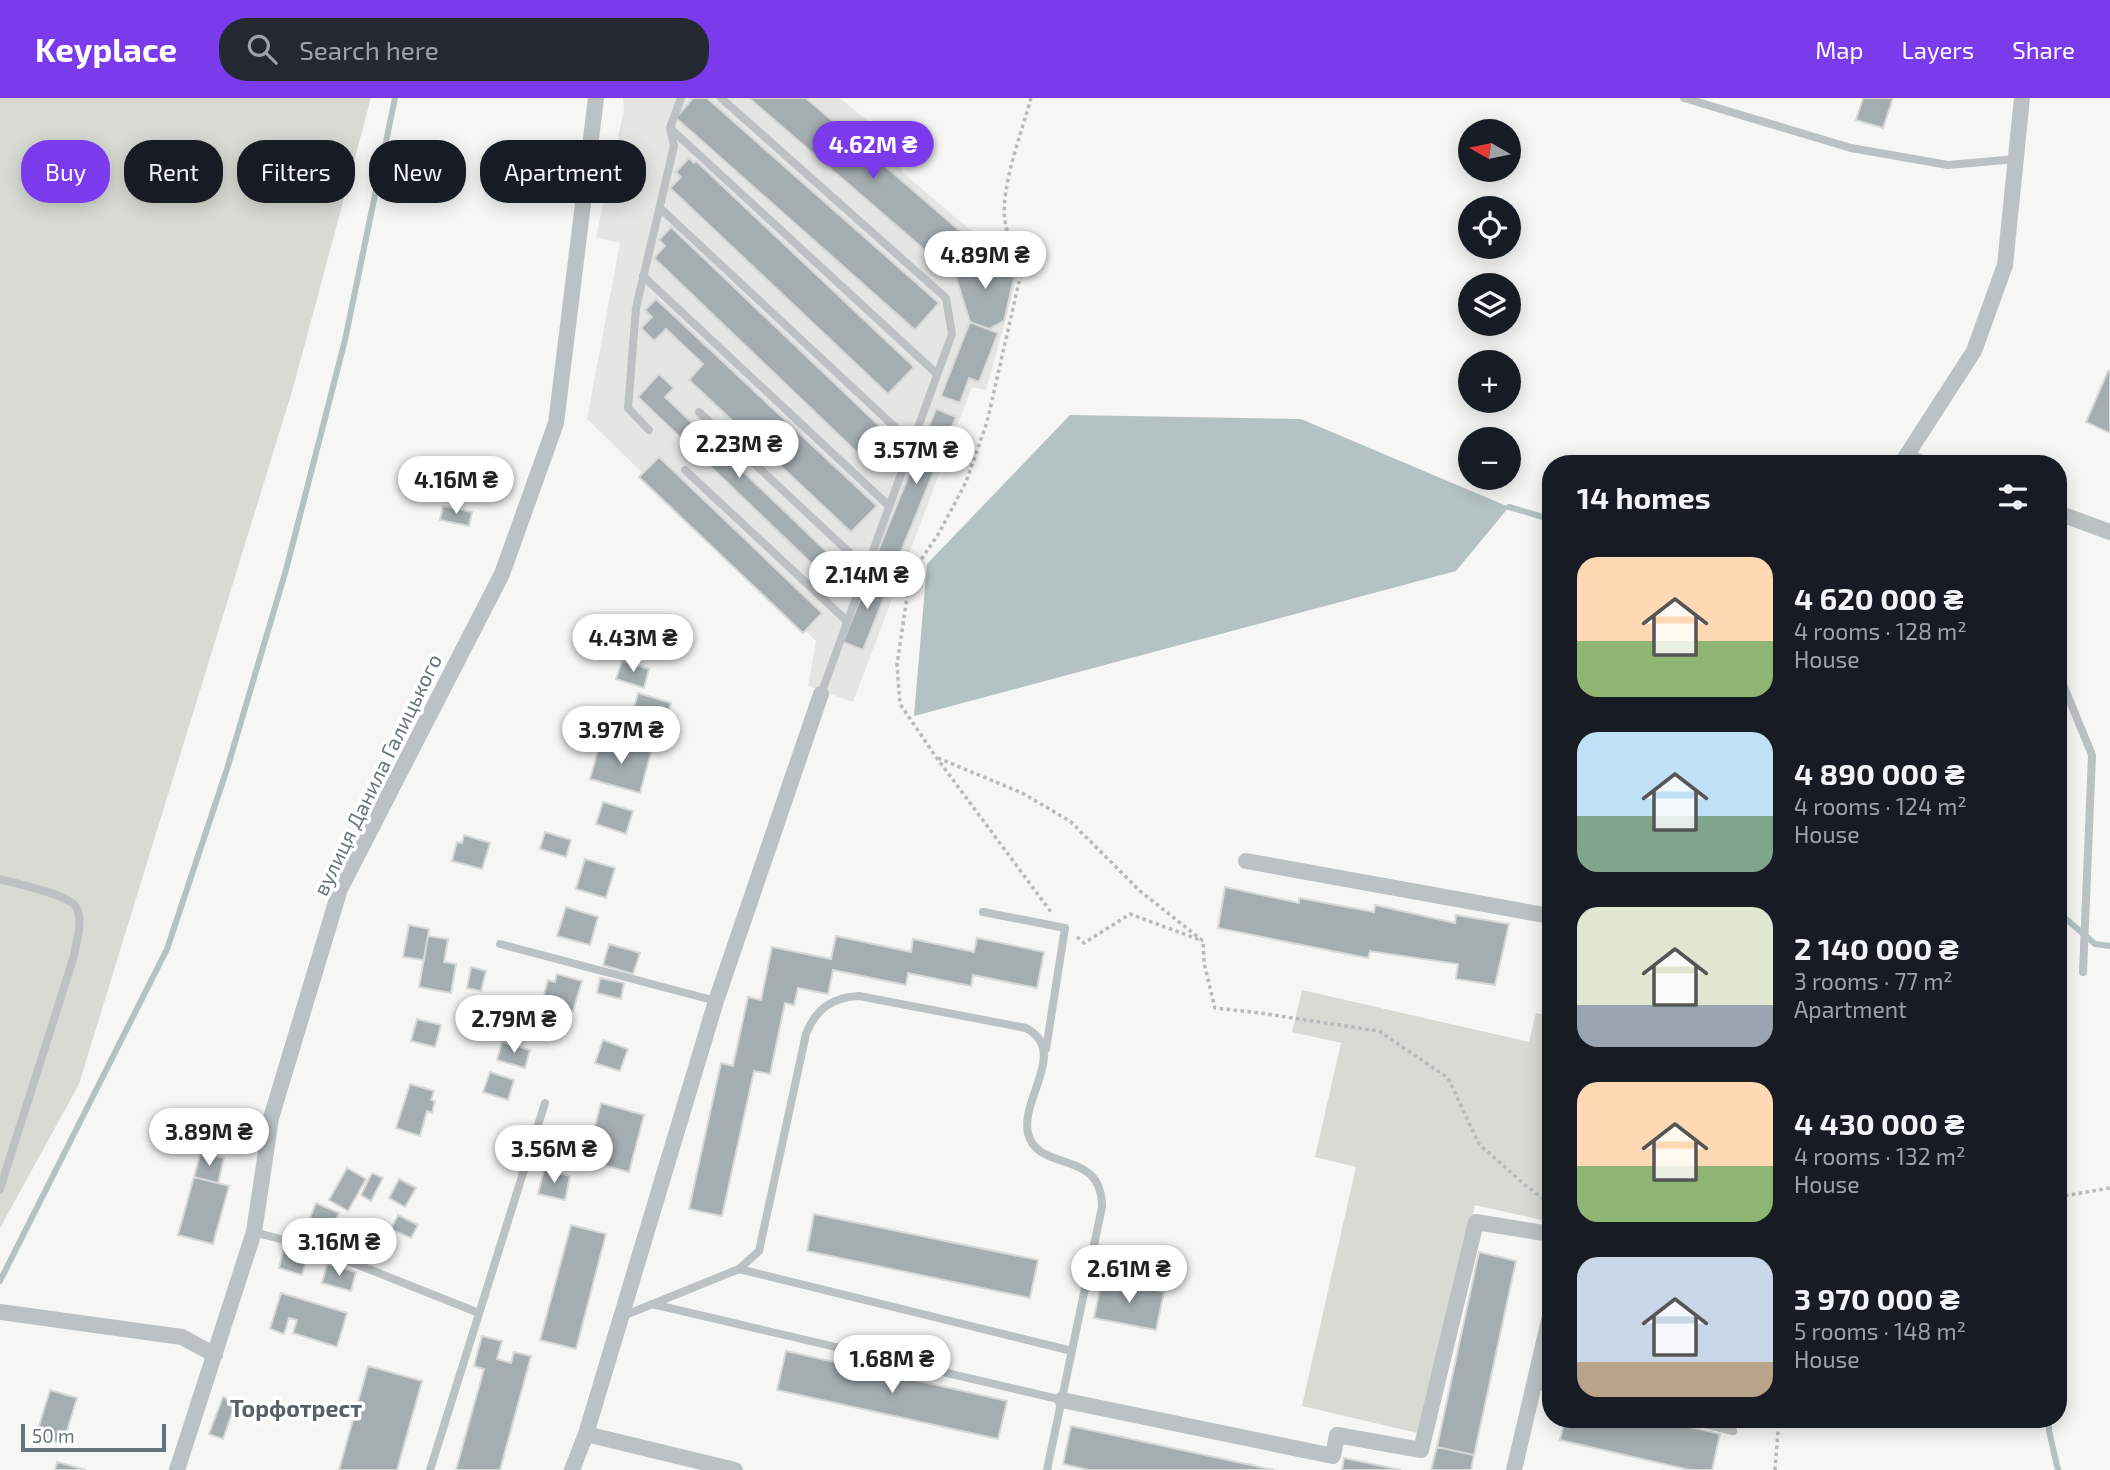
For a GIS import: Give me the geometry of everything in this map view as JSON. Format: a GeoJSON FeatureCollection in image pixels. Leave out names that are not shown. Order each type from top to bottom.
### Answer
{"type":"FeatureCollection","features":[{"type":"Feature","properties":{"kind":"street","name":"вулиця Данила Галицького"},"geometry":{"type":"LineString","coordinates":[[177,1470],[254,1232],[271,1118],[340,889],[502,574],[556,423],[596,98]]}},
{"type":"Feature","properties":{"kind":"street"},"geometry":{"type":"LineString","coordinates":[[1906,455],[1975,351],[2006,265],[2022,98]]}},
{"type":"Feature","properties":{"kind":"street"},"geometry":{"type":"LineString","coordinates":[[2067,516],[2110,532]]}},
{"type":"Feature","properties":{"kind":"street"},"geometry":{"type":"LineString","coordinates":[[572,1470],[586,1434],[716,1001],[821,694]]}},
{"type":"Feature","properties":{"kind":"street"},"geometry":{"type":"LineString","coordinates":[[1246,861],[1542,915]]}},
{"type":"Feature","properties":{"kind":"street"},"geometry":{"type":"LineString","coordinates":[[1062,1400],[1333,1456],[1336,1435],[1421,1450],[1476,1222],[1542,1233]]}},
{"type":"Feature","properties":{"kind":"street"},"geometry":{"type":"LineString","coordinates":[[0,1311],[183,1337],[215,1355]]}},
{"type":"Feature","properties":{"kind":"street"},"geometry":{"type":"LineString","coordinates":[[1514,1470],[1542,1350]]}},
{"type":"Feature","properties":{"kind":"street"},"geometry":{"type":"LineString","coordinates":[[586,1434],[735,1470]]}},
{"type":"Feature","properties":{"kind":"lane"},"geometry":{"type":"LineString","coordinates":[[649,430],[628,408],[636,308],[674,146],[670,128],[681,98]]}},
{"type":"Feature","properties":{"kind":"lane"},"geometry":{"type":"LineString","coordinates":[[721,98],[946,299],[952,334],[821,694]]}},
{"type":"Feature","properties":{"kind":"lane"},"geometry":{"type":"LineString","coordinates":[[1684,98],[1863,150],[1948,165],[2016,159]]}},
{"type":"Feature","properties":{"kind":"lane"},"geometry":{"type":"LineString","coordinates":[[670,128],[937,374]]}},
{"type":"Feature","properties":{"kind":"lane"},"geometry":{"type":"LineString","coordinates":[[660,208],[912,443]]}},
{"type":"Feature","properties":{"kind":"lane"},"geometry":{"type":"LineString","coordinates":[[643,276],[889,506]]}},
{"type":"Feature","properties":{"kind":"lane"},"geometry":{"type":"LineString","coordinates":[[699,412],[866,568]]}},
{"type":"Feature","properties":{"kind":"lane"},"geometry":{"type":"LineString","coordinates":[[685,470],[847,621]]}},
{"type":"Feature","properties":{"kind":"lane"},"geometry":{"type":"LineString","coordinates":[[2067,694],[2092,755],[2083,972]]}},
{"type":"Feature","properties":{"kind":"lane"},"geometry":{"type":"LineString","coordinates":[[0,879],[68,899],[76,907],[79,924],[74,956],[0,1189]]}},
{"type":"Feature","properties":{"kind":"lane"},"geometry":{"type":"LineString","coordinates":[[983,912],[1065,928],[1045,1056],[1027,1122],[1031,1140],[1044,1153],[1082,1166],[1099,1183],[1102,1195],[1102,1206],[1047,1470]]}},
{"type":"Feature","properties":{"kind":"lane"},"geometry":{"type":"LineString","coordinates":[[500,944],[716,1001]]}},
{"type":"Feature","properties":{"kind":"lane"},"geometry":{"type":"LineString","coordinates":[[621,1317],[739,1269],[758,1251],[806,1034],[811,1020],[826,1005],[845,997],[859,996],[1026,1028],[1040,1039],[1045,1056]]}},
{"type":"Feature","properties":{"kind":"lane"},"geometry":{"type":"LineString","coordinates":[[430,1470],[545,1103]]}},
{"type":"Feature","properties":{"kind":"lane"},"geometry":{"type":"LineString","coordinates":[[254,1232],[318,1249],[479,1313]]}},
{"type":"Feature","properties":{"kind":"lane"},"geometry":{"type":"LineString","coordinates":[[739,1269],[1072,1351]]}},
{"type":"Feature","properties":{"kind":"lane"},"geometry":{"type":"LineString","coordinates":[[652,1304],[1062,1400]]}},
{"type":"Feature","properties":{"kind":"lane"},"geometry":{"type":"LineString","coordinates":[[1534,1385],[1542,1387]]}},
{"type":"Feature","properties":{"kind":"lane"},"geometry":{"type":"LineString","coordinates":[[1721,1428],[1733,1431]]}},
{"type":"Feature","properties":{"kind":"path"},"geometry":{"type":"LineString","coordinates":[[1031,98],[1012,168],[1004,211],[1009,236],[1020,260],[1021,273],[1001,366],[966,482],[939,533],[910,576],[897,665],[900,704],[936,757],[1065,928],[1084,943],[1130,914],[1203,940]]}},
{"type":"Feature","properties":{"kind":"path"},"geometry":{"type":"LineString","coordinates":[[936,757],[1021,793],[1070,821],[1140,891],[1203,940],[1215,1009],[1379,1031],[1448,1078],[1479,1144],[1542,1198]]}},
{"type":"Feature","properties":{"kind":"path"},"geometry":{"type":"LineString","coordinates":[[2067,1195],[2110,1188]]}},
{"type":"Feature","properties":{"kind":"path"},"geometry":{"type":"LineString","coordinates":[[1775,1470],[1778,1428]]}},
{"type":"Feature","properties":{"kind":"shaded area"},"geometry":{"type":"Polygon","coordinates":[[[0,98],[371,98],[355,157],[355,140],[237,140],[237,203],[343,203],[293,388],[79,1084],[0,1228],[0,98]]]}},
{"type":"Feature","properties":{"kind":"shaded area"},"geometry":{"type":"Polygon","coordinates":[[[623,98],[840,98],[899,146],[902,172],[1016,269],[1017,278],[986,390],[972,387],[853,702],[808,686],[816,641],[587,419],[620,243],[596,237],[603,203],[646,203],[646,140],[617,140],[624,110],[623,98]]]}},
{"type":"Feature","properties":{"kind":"shaded area"},"geometry":{"type":"Polygon","coordinates":[[[1070,415],[1301,419],[1458,485],[1458,490],[1469,490],[1509,507],[1456,571],[914,716],[927,564],[1070,415]]]}},
{"type":"Feature","properties":{"kind":"shaded area"},"geometry":{"type":"Polygon","coordinates":[[[1302,990],[1529,1042],[1536,1013],[1542,1014],[1542,1220],[1475,1205],[1422,1434],[1302,1406],[1356,1167],[1315,1157],[1341,1043],[1292,1032],[1302,990]]]}},
{"type":"Feature","properties":{"kind":"building"},"geometry":{"type":"Polygon","coordinates":[[[693,98],[707,98],[939,303],[915,330],[676,118],[693,98]]]}},
{"type":"Feature","properties":{"kind":"building"},"geometry":{"type":"Polygon","coordinates":[[[749,98],[806,98],[981,249],[956,277],[749,98]]]}},
{"type":"Feature","properties":{"kind":"building"},"geometry":{"type":"Polygon","coordinates":[[[1863,98],[1893,98],[1883,128],[1856,120],[1863,98]]]}},
{"type":"Feature","properties":{"kind":"building"},"geometry":{"type":"Polygon","coordinates":[[[689,158],[694,163],[696,161],[914,367],[888,394],[670,188],[681,177],[676,172],[689,158]]]}},
{"type":"Feature","properties":{"kind":"building"},"geometry":{"type":"Polygon","coordinates":[[[671,227],[891,437],[867,462],[654,258],[665,246],[659,240],[671,227]]]}},
{"type":"Feature","properties":{"kind":"building"},"geometry":{"type":"Polygon","coordinates":[[[981,249],[1014,278],[1004,321],[989,329],[970,322],[956,277],[981,249]]]}},
{"type":"Feature","properties":{"kind":"building"},"geometry":{"type":"Polygon","coordinates":[[[656,299],[877,506],[851,532],[689,380],[703,364],[666,329],[654,341],[641,328],[652,317],[645,310],[656,299]]]}},
{"type":"Feature","properties":{"kind":"building"},"geometry":{"type":"Polygon","coordinates":[[[970,322],[998,333],[979,382],[969,378],[960,403],[941,396],[970,322]]]}},
{"type":"Feature","properties":{"kind":"building"},"geometry":{"type":"Polygon","coordinates":[[[2110,371],[2110,433],[2086,422],[2110,371]]]}},
{"type":"Feature","properties":{"kind":"building"},"geometry":{"type":"Polygon","coordinates":[[[659,374],[674,388],[665,397],[847,571],[834,585],[638,397],[659,374]]]}},
{"type":"Feature","properties":{"kind":"building"},"geometry":{"type":"Polygon","coordinates":[[[936,409],[956,417],[896,564],[876,556],[936,409]]]}},
{"type":"Feature","properties":{"kind":"building"},"geometry":{"type":"Polygon","coordinates":[[[659,457],[822,613],[803,633],[639,477],[659,457]]]}},
{"type":"Feature","properties":{"kind":"building"},"geometry":{"type":"Polygon","coordinates":[[[443,506],[472,512],[469,526],[440,520],[443,506]]]}},
{"type":"Feature","properties":{"kind":"building"},"geometry":{"type":"Polygon","coordinates":[[[871,572],[891,580],[863,650],[843,642],[871,572]]]}},
{"type":"Feature","properties":{"kind":"building"},"geometry":{"type":"Polygon","coordinates":[[[622,661],[649,669],[644,688],[616,679],[622,661]]]}},
{"type":"Feature","properties":{"kind":"building"},"geometry":{"type":"Polygon","coordinates":[[[638,693],[671,703],[663,729],[631,720],[638,693]]]}},
{"type":"Feature","properties":{"kind":"building"},"geometry":{"type":"Polygon","coordinates":[[[601,739],[651,752],[640,793],[590,779],[601,739]]]}},
{"type":"Feature","properties":{"kind":"building"},"geometry":{"type":"Polygon","coordinates":[[[603,802],[633,811],[626,834],[596,824],[603,802]]]}},
{"type":"Feature","properties":{"kind":"building"},"geometry":{"type":"Polygon","coordinates":[[[545,832],[571,840],[566,857],[540,849],[545,832]]]}},
{"type":"Feature","properties":{"kind":"building"},"geometry":{"type":"Polygon","coordinates":[[[464,835],[490,843],[482,869],[452,861],[457,842],[462,843],[464,835]]]}},
{"type":"Feature","properties":{"kind":"building"},"geometry":{"type":"Polygon","coordinates":[[[585,859],[615,868],[606,898],[576,889],[585,859]]]}},
{"type":"Feature","properties":{"kind":"building"},"geometry":{"type":"Polygon","coordinates":[[[1225,887],[1299,903],[1299,898],[1374,912],[1375,905],[1455,923],[1456,915],[1509,924],[1495,985],[1456,979],[1458,964],[1370,951],[1368,958],[1218,928],[1225,887]]]}},
{"type":"Feature","properties":{"kind":"building"},"geometry":{"type":"Polygon","coordinates":[[[566,907],[598,917],[590,945],[557,936],[566,907]]]}},
{"type":"Feature","properties":{"kind":"building"},"geometry":{"type":"Polygon","coordinates":[[[409,925],[429,929],[424,960],[403,957],[409,925]]]}},
{"type":"Feature","properties":{"kind":"building"},"geometry":{"type":"Polygon","coordinates":[[[428,936],[448,939],[444,962],[456,964],[451,993],[419,987],[428,936]]]}},
{"type":"Feature","properties":{"kind":"building"},"geometry":{"type":"Polygon","coordinates":[[[836,936],[911,952],[913,939],[974,952],[977,938],[1044,952],[1037,988],[973,975],[971,986],[908,973],[906,985],[833,970],[828,994],[798,988],[794,1005],[785,1003],[770,1074],[754,1071],[722,1216],[689,1209],[721,1063],[733,1066],[748,997],[761,1000],[772,947],[831,959],[836,936]]]}},
{"type":"Feature","properties":{"kind":"building"},"geometry":{"type":"Polygon","coordinates":[[[609,944],[640,953],[633,974],[603,965],[609,944]]]}},
{"type":"Feature","properties":{"kind":"building"},"geometry":{"type":"Polygon","coordinates":[[[471,967],[486,971],[481,991],[467,988],[471,967]]]}},
{"type":"Feature","properties":{"kind":"building"},"geometry":{"type":"Polygon","coordinates":[[[557,974],[582,981],[573,1011],[542,1002],[548,980],[555,982],[557,974]]]}},
{"type":"Feature","properties":{"kind":"building"},"geometry":{"type":"Polygon","coordinates":[[[600,978],[624,983],[621,999],[597,993],[600,978]]]}},
{"type":"Feature","properties":{"kind":"building"},"geometry":{"type":"Polygon","coordinates":[[[417,1019],[441,1025],[435,1047],[411,1041],[417,1019]]]}},
{"type":"Feature","properties":{"kind":"building"},"geometry":{"type":"Polygon","coordinates":[[[603,1040],[628,1049],[620,1071],[595,1063],[603,1040]]]}},
{"type":"Feature","properties":{"kind":"building"},"geometry":{"type":"Polygon","coordinates":[[[502,1042],[530,1050],[525,1068],[497,1060],[502,1042]]]}},
{"type":"Feature","properties":{"kind":"building"},"geometry":{"type":"Polygon","coordinates":[[[490,1072],[514,1080],[508,1100],[483,1092],[490,1072]]]}},
{"type":"Feature","properties":{"kind":"building"},"geometry":{"type":"Polygon","coordinates":[[[410,1084],[434,1091],[431,1100],[435,1101],[432,1113],[427,1111],[420,1136],[396,1128],[410,1084]]]}},
{"type":"Feature","properties":{"kind":"building"},"geometry":{"type":"Polygon","coordinates":[[[601,1103],[644,1115],[629,1172],[586,1161],[601,1103]]]}},
{"type":"Feature","properties":{"kind":"building"},"geometry":{"type":"Polygon","coordinates":[[[201,1152],[224,1158],[218,1183],[194,1177],[201,1152]]]}},
{"type":"Feature","properties":{"kind":"building"},"geometry":{"type":"Polygon","coordinates":[[[347,1168],[366,1179],[348,1211],[329,1200],[347,1168]]]}},
{"type":"Feature","properties":{"kind":"building"},"geometry":{"type":"Polygon","coordinates":[[[544,1170],[570,1176],[565,1200],[538,1194],[544,1170]]]}},
{"type":"Feature","properties":{"kind":"building"},"geometry":{"type":"Polygon","coordinates":[[[372,1173],[383,1178],[371,1201],[361,1195],[372,1173]]]}},
{"type":"Feature","properties":{"kind":"building"},"geometry":{"type":"Polygon","coordinates":[[[194,1177],[229,1186],[213,1244],[178,1235],[194,1177]]]}},
{"type":"Feature","properties":{"kind":"building"},"geometry":{"type":"Polygon","coordinates":[[[399,1179],[416,1188],[405,1207],[389,1198],[399,1179]]]}},
{"type":"Feature","properties":{"kind":"building"},"geometry":{"type":"Polygon","coordinates":[[[316,1203],[339,1213],[332,1228],[310,1218],[316,1203]]]}},
{"type":"Feature","properties":{"kind":"building"},"geometry":{"type":"Polygon","coordinates":[[[814,1214],[1038,1260],[1030,1298],[807,1251],[814,1214]]]}},
{"type":"Feature","properties":{"kind":"building"},"geometry":{"type":"Polygon","coordinates":[[[398,1215],[418,1225],[411,1238],[391,1229],[398,1215]]]}},
{"type":"Feature","properties":{"kind":"building"},"geometry":{"type":"Polygon","coordinates":[[[571,1225],[606,1234],[576,1349],[540,1340],[571,1225]]]}},
{"type":"Feature","properties":{"kind":"building"},"geometry":{"type":"Polygon","coordinates":[[[283,1251],[307,1257],[302,1275],[279,1268],[283,1251]]]}},
{"type":"Feature","properties":{"kind":"building"},"geometry":{"type":"Polygon","coordinates":[[[1479,1252],[1516,1261],[1474,1455],[1437,1447],[1479,1252]]]}},
{"type":"Feature","properties":{"kind":"building"},"geometry":{"type":"Polygon","coordinates":[[[327,1264],[356,1272],[351,1291],[322,1283],[327,1264]]]}},
{"type":"Feature","properties":{"kind":"building"},"geometry":{"type":"Polygon","coordinates":[[[1102,1279],[1164,1292],[1156,1330],[1094,1318],[1102,1279]]]}},
{"type":"Feature","properties":{"kind":"building"},"geometry":{"type":"Polygon","coordinates":[[[281,1293],[347,1313],[337,1347],[293,1333],[297,1320],[289,1318],[284,1334],[270,1329],[281,1293]]]}},
{"type":"Feature","properties":{"kind":"building"},"geometry":{"type":"Polygon","coordinates":[[[482,1336],[502,1341],[497,1359],[511,1363],[514,1352],[531,1356],[500,1470],[456,1470],[484,1369],[474,1366],[482,1336]]]}},
{"type":"Feature","properties":{"kind":"building"},"geometry":{"type":"Polygon","coordinates":[[[786,1351],[1007,1401],[998,1439],[777,1390],[786,1351]]]}},
{"type":"Feature","properties":{"kind":"building"},"geometry":{"type":"Polygon","coordinates":[[[368,1366],[422,1381],[397,1470],[339,1470],[368,1366]]]}},
{"type":"Feature","properties":{"kind":"building"},"geometry":{"type":"Polygon","coordinates":[[[50,1390],[77,1398],[63,1444],[36,1436],[50,1390]]]}},
{"type":"Feature","properties":{"kind":"building"},"geometry":{"type":"Polygon","coordinates":[[[223,1397],[236,1402],[223,1439],[209,1434],[223,1397]]]}},
{"type":"Feature","properties":{"kind":"building"},"geometry":{"type":"Polygon","coordinates":[[[1071,1426],[1274,1470],[1089,1470],[1063,1464],[1071,1426]]]}},
{"type":"Feature","properties":{"kind":"building"},"geometry":{"type":"Polygon","coordinates":[[[1563,1428],[1694,1428],[1720,1434],[1712,1470],[1690,1470],[1560,1440],[1563,1428]]]}},
{"type":"Feature","properties":{"kind":"building"},"geometry":{"type":"Polygon","coordinates":[[[1437,1447],[1474,1455],[1471,1470],[1431,1470],[1437,1447]]]}},
{"type":"Feature","properties":{"kind":"building"},"geometry":{"type":"Polygon","coordinates":[[[1344,1458],[1401,1470],[1342,1470],[1344,1458]]]}},
{"type":"Feature","properties":{"kind":"building"},"geometry":{"type":"Polygon","coordinates":[[[57,1462],[86,1470],[55,1470],[57,1462]]]}},
{"type":"Feature","properties":{"kind":"waterway"},"geometry":{"type":"LineString","coordinates":[[0,1281],[167,949],[227,769],[286,570],[345,340],[395,98]]}},
{"type":"Feature","properties":{"kind":"waterway"},"geometry":{"type":"LineString","coordinates":[[1509,507],[1542,517]]}},
{"type":"Feature","properties":{"kind":"waterway"},"geometry":{"type":"LineString","coordinates":[[2067,920],[2095,944],[2110,946]]}},
{"type":"Feature","properties":{"kind":"waterway"},"geometry":{"type":"LineString","coordinates":[[2049,1428],[2058,1470]]}},
{"type":"Feature","properties":{"kind":"district","name":"Торфотрест"},"geometry":{"type":"Point","coordinates":[296,1409]}}]}
